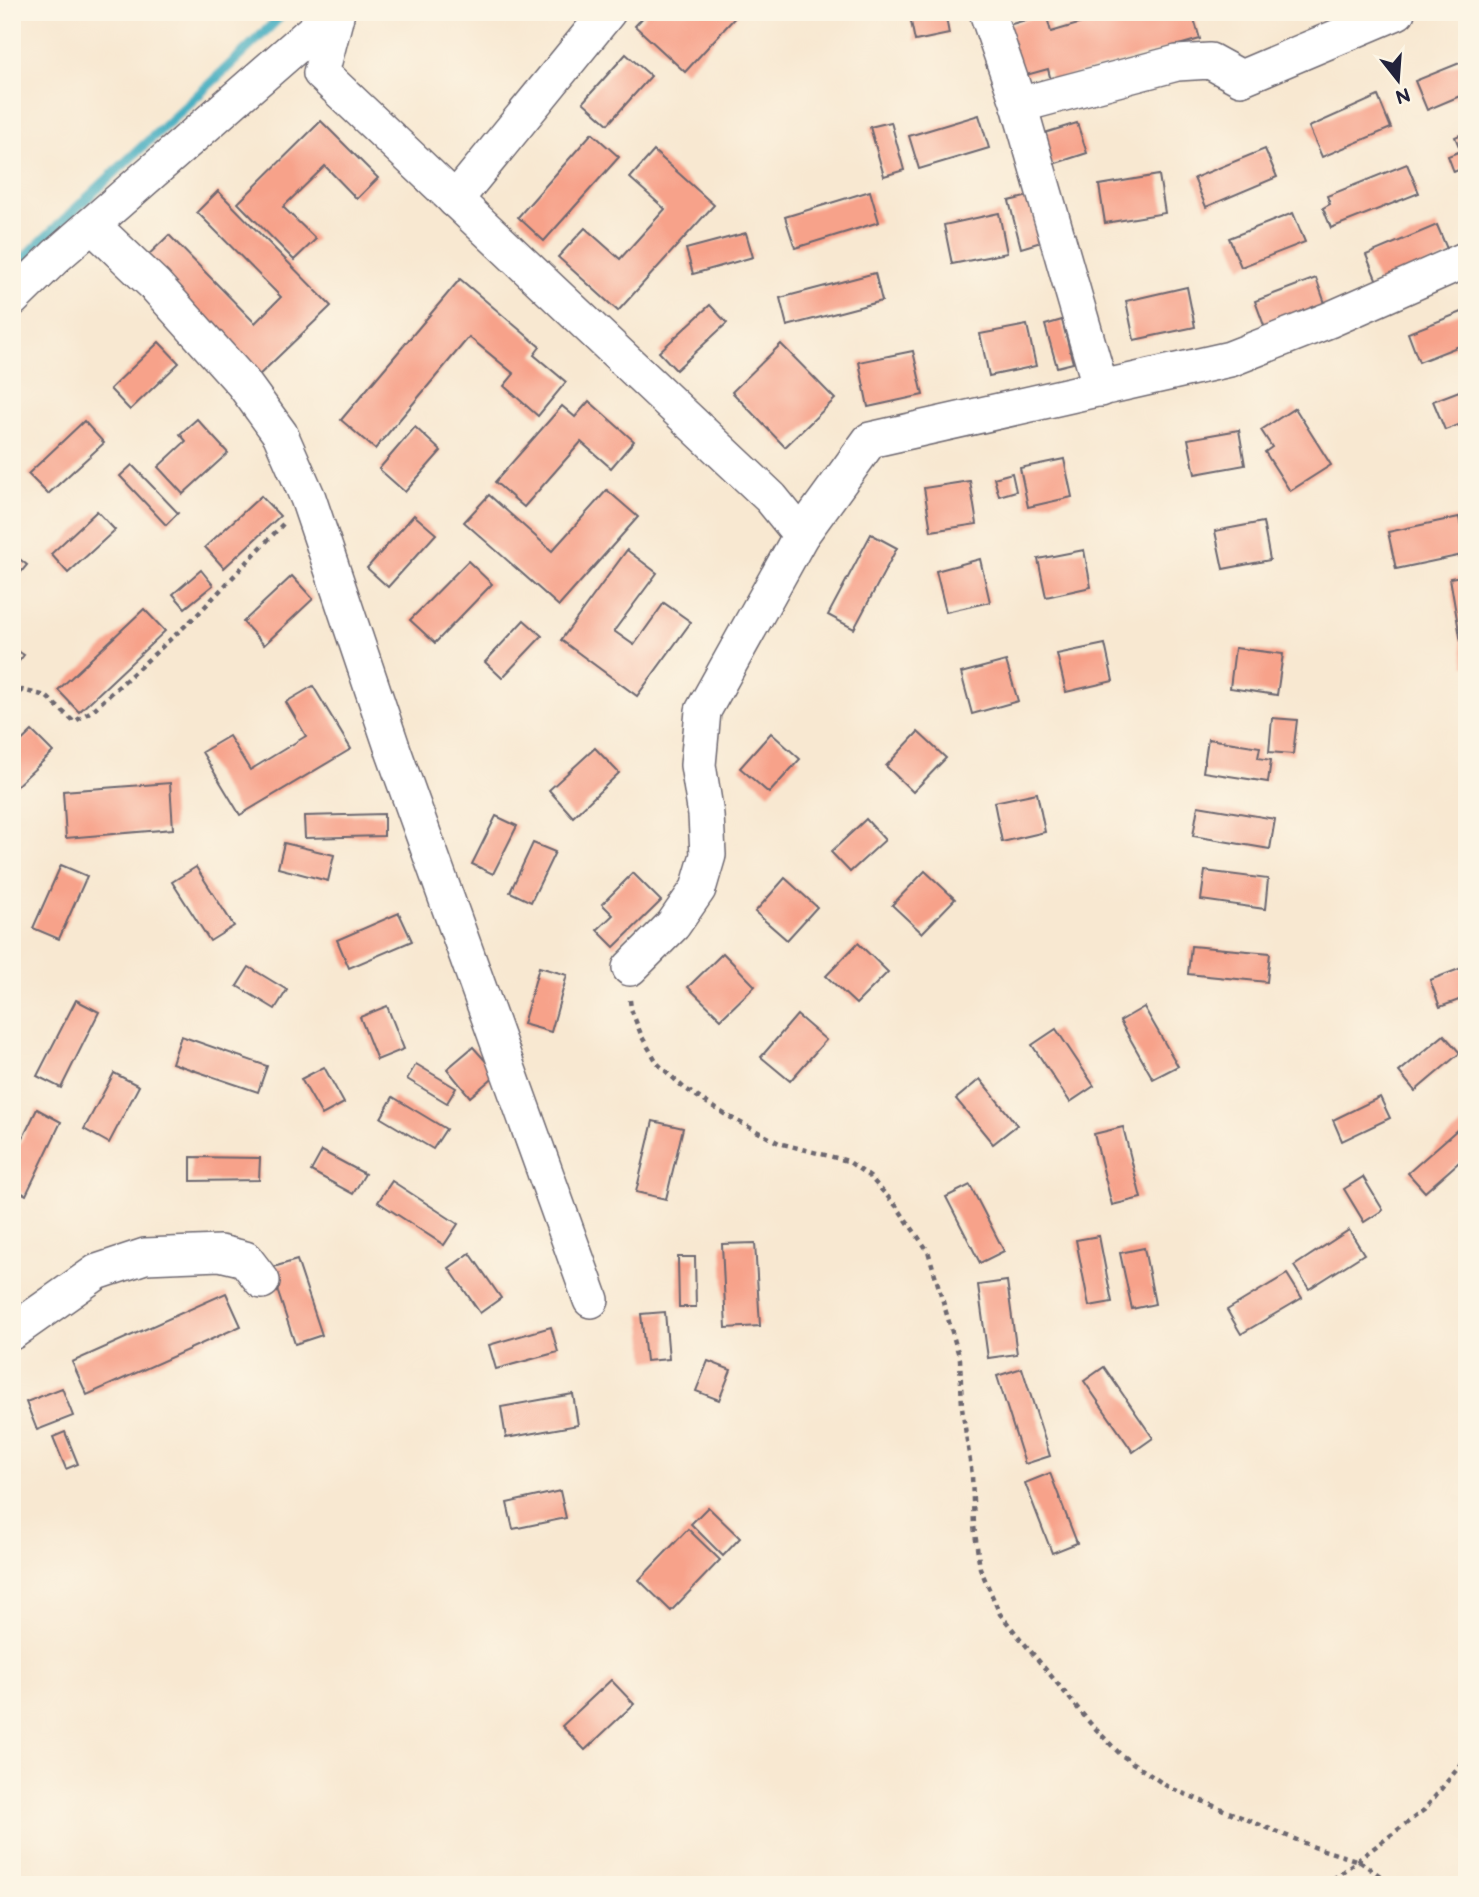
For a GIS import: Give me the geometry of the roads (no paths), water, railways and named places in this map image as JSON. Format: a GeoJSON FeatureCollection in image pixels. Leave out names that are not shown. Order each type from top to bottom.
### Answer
{"type":"FeatureCollection","features":[{"type":"Feature","properties":{"kind":"street"},"geometry":{"type":"LineString","coordinates":[[336,12],[321,73],[771,498],[801,535]]}},
{"type":"Feature","properties":{"kind":"street"},"geometry":{"type":"LineString","coordinates":[[12,299],[92,225],[336,12]]}},
{"type":"Feature","properties":{"kind":"street"},"geometry":{"type":"LineString","coordinates":[[455,200],[608,12]]}},
{"type":"Feature","properties":{"kind":"street"},"geometry":{"type":"LineString","coordinates":[[987,12],[1019,105],[1101,389]]}},
{"type":"Feature","properties":{"kind":"street"},"geometry":{"type":"LineString","coordinates":[[1019,105],[1177,63],[1210,61],[1241,78],[1397,12]]}},
{"type":"Feature","properties":{"kind":"street"},"geometry":{"type":"LineString","coordinates":[[92,225],[155,285],[243,383],[280,434],[308,498],[399,766],[591,1300]]}},
{"type":"Feature","properties":{"kind":"street"},"geometry":{"type":"LineString","coordinates":[[630,968],[673,925],[698,889],[708,855],[706,815],[698,765],[703,711],[801,535],[870,440],[1230,359],[1329,320],[1467,259]]}},
{"type":"Feature","properties":{"kind":"street"},"geometry":{"type":"LineString","coordinates":[[12,1332],[97,1272],[145,1256],[220,1253],[245,1259],[262,1281]]}},
{"type":"Feature","properties":{"kind":"waterway"},"geometry":{"type":"LineString","coordinates":[[12,270],[285,12]]}}]}
